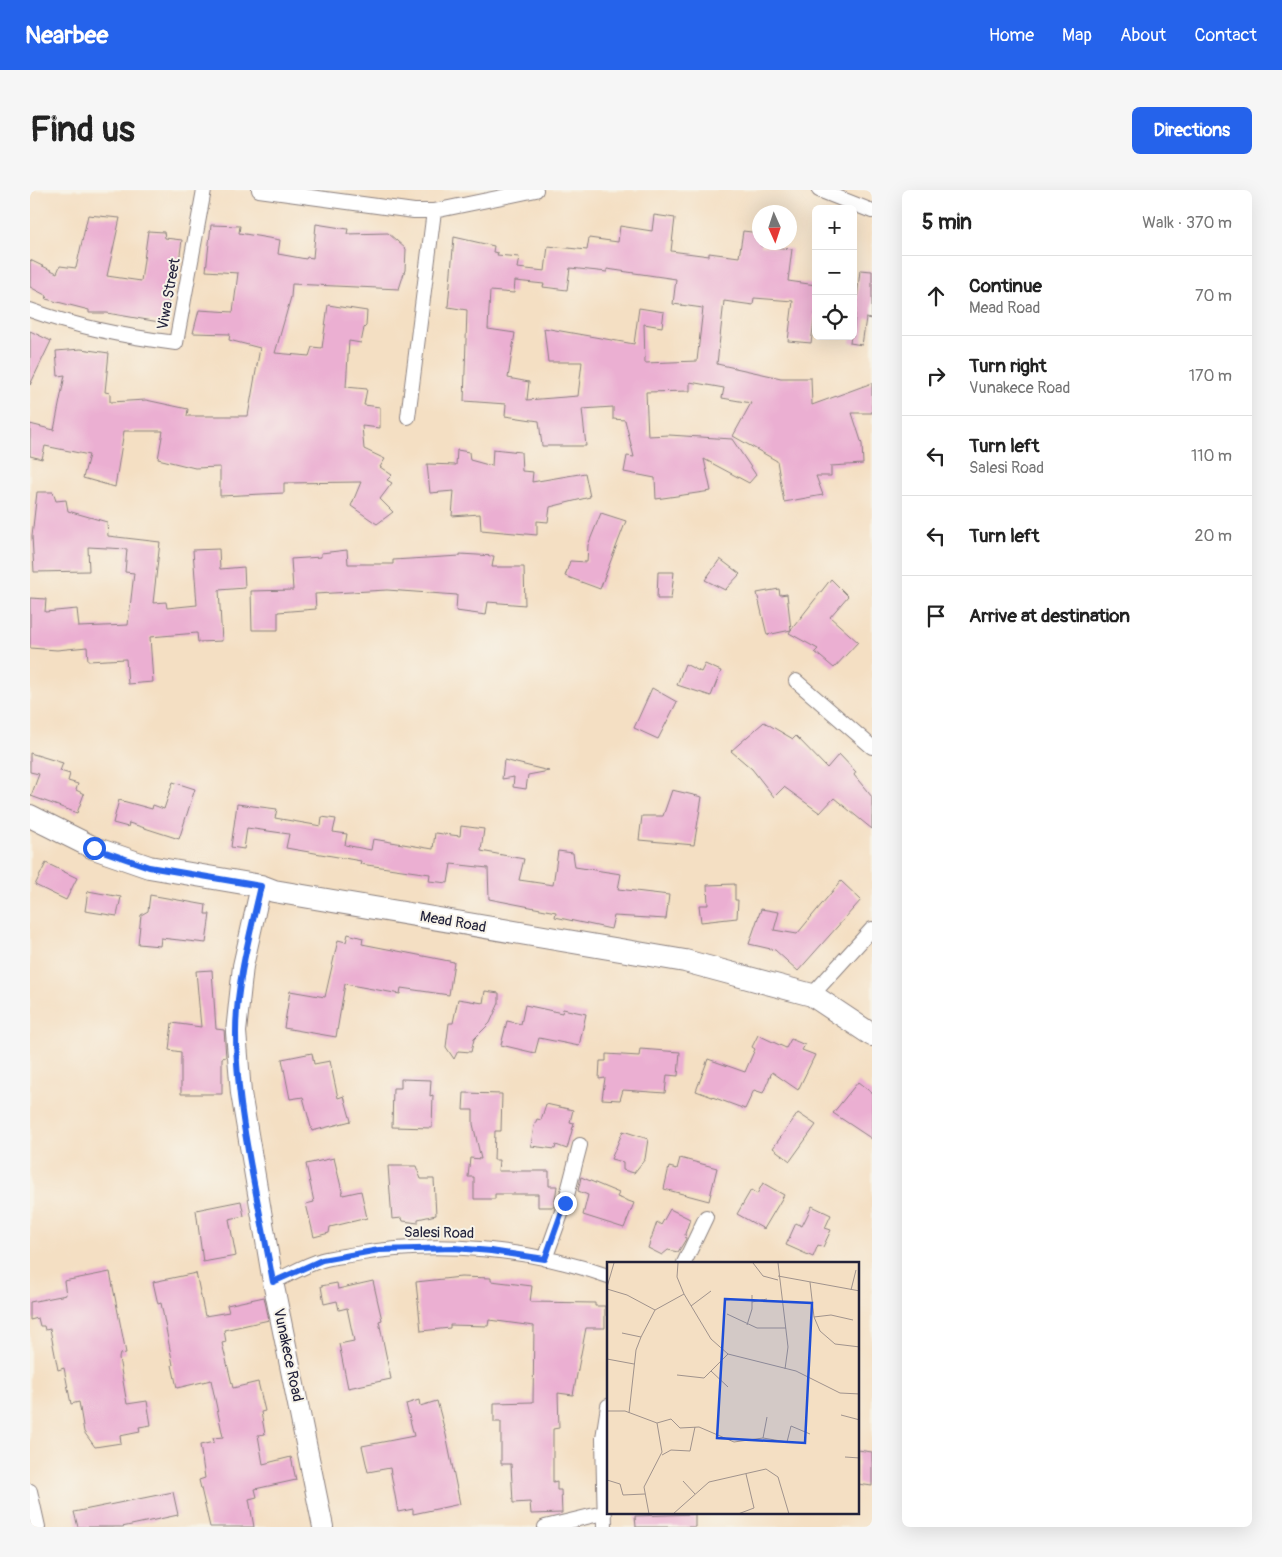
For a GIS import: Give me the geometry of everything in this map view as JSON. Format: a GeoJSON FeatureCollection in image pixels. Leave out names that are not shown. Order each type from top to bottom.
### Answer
{"type":"FeatureCollection","features":[{"type":"Feature","properties":{"kind":"main road","name":"Mead Road"},"geometry":{"type":"LineString","coordinates":[[30,816],[94,848],[149,867],[261,886],[274,891],[685,961],[812,995],[872,1035]]}},
{"type":"Feature","properties":{"kind":"main road","name":"Vunakece Road"},"geometry":{"type":"LineString","coordinates":[[261,886],[243,966],[236,1032],[248,1143],[273,1282],[323,1527]]}},
{"type":"Feature","properties":{"kind":"street","name":"Viwa Street"},"geometry":{"type":"LineString","coordinates":[[30,310],[60,320],[146,340],[176,344],[204,190]]}},
{"type":"Feature","properties":{"kind":"street"},"geometry":{"type":"LineString","coordinates":[[259,190],[414,211],[434,211],[536,190]]}},
{"type":"Feature","properties":{"kind":"street"},"geometry":{"type":"LineString","coordinates":[[820,190],[872,211]]}},
{"type":"Feature","properties":{"kind":"street"},"geometry":{"type":"LineString","coordinates":[[408,417],[434,211]]}},
{"type":"Feature","properties":{"kind":"street"},"geometry":{"type":"LineString","coordinates":[[796,681],[872,747]]}},
{"type":"Feature","properties":{"kind":"street"},"geometry":{"type":"LineString","coordinates":[[812,995],[872,929]]}},
{"type":"Feature","properties":{"kind":"street"},"geometry":{"type":"LineString","coordinates":[[545,1259],[565,1203],[580,1145]]}},
{"type":"Feature","properties":{"kind":"street"},"geometry":{"type":"LineString","coordinates":[[684,1262],[706,1217]]}},
{"type":"Feature","properties":{"kind":"street","name":"Salesi Road"},"geometry":{"type":"LineString","coordinates":[[273,1282],[322,1260],[379,1250],[454,1248],[545,1259],[607,1276]]}},
{"type":"Feature","properties":{"kind":"street"},"geometry":{"type":"LineString","coordinates":[[545,1527],[604,1520],[602,1438],[607,1411]]}},
{"type":"Feature","properties":{"kind":"street"},"geometry":{"type":"LineString","coordinates":[[30,1491],[38,1527]]}},
{"type":"Feature","properties":{"kind":"building"},"geometry":{"type":"Polygon","coordinates":[[[88,215],[120,218],[107,276],[141,281],[148,231],[164,232],[165,238],[182,240],[177,276],[172,275],[165,323],[107,313],[89,313],[89,310],[46,299],[47,296],[30,287],[30,260],[57,273],[60,266],[76,268],[88,215]]]}},
{"type":"Feature","properties":{"kind":"building"},"geometry":{"type":"Polygon","coordinates":[[[654,215],[675,218],[671,251],[709,256],[709,253],[739,257],[743,231],[752,232],[752,250],[792,250],[788,281],[812,284],[811,343],[788,341],[793,301],[754,298],[753,305],[724,301],[717,364],[781,378],[811,378],[812,405],[872,383],[872,413],[852,413],[862,444],[863,464],[831,466],[831,476],[816,476],[823,495],[784,502],[777,461],[733,436],[751,403],[722,398],[724,388],[690,382],[690,391],[646,392],[648,436],[669,435],[732,439],[756,475],[749,483],[704,459],[711,491],[656,499],[655,478],[624,472],[627,456],[634,457],[625,420],[613,419],[613,407],[582,409],[586,446],[542,446],[539,421],[505,416],[506,404],[464,401],[467,310],[448,307],[454,237],[494,246],[493,252],[498,253],[497,255],[519,257],[517,268],[545,271],[548,246],[587,250],[589,238],[618,242],[620,226],[652,231],[654,215]],[[570,268],[567,290],[543,287],[544,284],[515,281],[514,293],[490,291],[488,329],[515,333],[508,378],[529,382],[527,400],[578,396],[582,362],[548,362],[544,328],[634,344],[639,308],[664,312],[662,327],[644,324],[645,363],[697,361],[703,308],[673,304],[676,279],[607,269],[607,272],[570,268]]]}},
{"type":"Feature","properties":{"kind":"building"},"geometry":{"type":"Polygon","coordinates":[[[316,224],[348,229],[347,234],[388,233],[406,249],[405,270],[399,289],[292,284],[291,297],[275,353],[309,356],[312,347],[322,348],[328,305],[367,311],[366,326],[361,343],[349,341],[346,387],[367,389],[364,405],[380,407],[380,428],[362,426],[364,449],[385,459],[380,467],[392,475],[387,480],[392,483],[380,499],[393,512],[377,524],[351,506],[361,482],[284,483],[284,493],[220,496],[220,467],[195,468],[158,459],[163,431],[124,431],[115,487],[83,478],[89,455],[45,446],[42,459],[30,456],[30,424],[54,430],[65,375],[58,376],[56,351],[81,349],[109,353],[105,392],[110,393],[110,402],[146,400],[188,409],[187,416],[248,416],[260,348],[229,340],[230,334],[193,333],[199,310],[233,312],[238,273],[206,271],[211,225],[240,226],[239,233],[280,240],[278,254],[306,259],[307,257],[313,258],[316,224]]]}},
{"type":"Feature","properties":{"kind":"building"},"geometry":{"type":"Polygon","coordinates":[[[860,270],[872,271],[872,319],[866,318],[862,345],[850,343],[850,340],[857,340],[857,298],[860,270]]]}},
{"type":"Feature","properties":{"kind":"building"},"geometry":{"type":"Polygon","coordinates":[[[30,331],[51,341],[30,385],[30,331]]]}},
{"type":"Feature","properties":{"kind":"building"},"geometry":{"type":"Polygon","coordinates":[[[493,449],[521,452],[522,471],[533,472],[532,482],[585,473],[590,497],[550,507],[548,522],[537,521],[537,535],[481,530],[480,514],[452,516],[454,491],[430,493],[427,464],[456,465],[457,450],[469,452],[470,460],[492,466],[493,449]]]}},
{"type":"Feature","properties":{"kind":"building"},"geometry":{"type":"Polygon","coordinates":[[[37,492],[53,492],[56,501],[66,500],[68,511],[107,522],[108,536],[160,542],[153,603],[166,602],[167,608],[197,605],[193,550],[219,549],[220,569],[244,567],[245,588],[219,590],[222,641],[198,642],[197,633],[150,637],[153,682],[128,684],[126,659],[88,661],[87,647],[57,650],[30,648],[30,598],[46,599],[45,612],[77,609],[79,627],[128,625],[134,573],[125,572],[127,549],[88,547],[89,571],[34,572],[32,536],[37,492]]]}},
{"type":"Feature","properties":{"kind":"building"},"geometry":{"type":"Polygon","coordinates":[[[601,513],[626,521],[600,589],[565,576],[570,561],[587,562],[588,545],[601,513]]]}},
{"type":"Feature","properties":{"kind":"building"},"geometry":{"type":"Polygon","coordinates":[[[347,550],[348,564],[393,564],[393,560],[460,556],[460,554],[494,556],[492,567],[524,567],[525,605],[488,602],[486,615],[456,611],[457,595],[387,590],[315,594],[316,609],[278,612],[278,630],[252,630],[251,591],[293,590],[291,559],[321,557],[321,553],[347,550]]]}},
{"type":"Feature","properties":{"kind":"building"},"geometry":{"type":"Polygon","coordinates":[[[720,559],[740,574],[725,590],[705,580],[720,559]]]}},
{"type":"Feature","properties":{"kind":"building"},"geometry":{"type":"Polygon","coordinates":[[[658,572],[674,572],[671,599],[657,599],[658,572]]]}},
{"type":"Feature","properties":{"kind":"building"},"geometry":{"type":"Polygon","coordinates":[[[831,579],[848,596],[830,617],[858,642],[834,668],[815,652],[818,649],[789,633],[831,579]]]}},
{"type":"Feature","properties":{"kind":"building"},"geometry":{"type":"Polygon","coordinates":[[[779,589],[780,595],[787,594],[791,630],[767,635],[757,593],[779,589]]]}},
{"type":"Feature","properties":{"kind":"building"},"geometry":{"type":"Polygon","coordinates":[[[685,664],[701,672],[705,664],[721,671],[711,696],[677,685],[685,664]]]}},
{"type":"Feature","properties":{"kind":"building"},"geometry":{"type":"Polygon","coordinates":[[[652,688],[677,702],[658,739],[634,728],[652,688]]]}},
{"type":"Feature","properties":{"kind":"building"},"geometry":{"type":"Polygon","coordinates":[[[764,722],[793,739],[796,736],[827,768],[839,754],[856,772],[854,775],[872,797],[872,829],[834,798],[820,813],[784,787],[774,797],[752,769],[731,751],[764,722]]]}},
{"type":"Feature","properties":{"kind":"building"},"geometry":{"type":"Polygon","coordinates":[[[30,753],[63,763],[60,771],[70,774],[68,781],[78,784],[76,790],[84,794],[77,813],[31,796],[39,774],[30,772],[30,753]]]}},
{"type":"Feature","properties":{"kind":"building"},"geometry":{"type":"Polygon","coordinates":[[[504,760],[549,771],[528,775],[526,789],[513,787],[514,777],[502,779],[504,760]]]}},
{"type":"Feature","properties":{"kind":"building"},"geometry":{"type":"Polygon","coordinates":[[[173,782],[195,789],[179,839],[129,823],[128,827],[113,823],[119,800],[152,809],[153,805],[164,809],[173,782]]]}},
{"type":"Feature","properties":{"kind":"building"},"geometry":{"type":"Polygon","coordinates":[[[672,790],[702,797],[694,845],[639,840],[642,816],[663,816],[672,790]]]}},
{"type":"Feature","properties":{"kind":"building"},"geometry":{"type":"Polygon","coordinates":[[[237,804],[277,809],[275,818],[321,826],[322,817],[336,819],[333,832],[347,834],[345,845],[371,850],[373,839],[433,849],[435,833],[460,836],[461,826],[484,829],[481,851],[524,859],[519,880],[553,885],[558,851],[573,853],[575,867],[621,874],[618,889],[669,895],[666,919],[614,916],[611,929],[555,917],[556,912],[489,899],[488,868],[451,864],[448,883],[429,881],[430,874],[360,864],[361,861],[286,848],[289,834],[247,828],[244,849],[231,847],[237,804]]]}},
{"type":"Feature","properties":{"kind":"building"},"geometry":{"type":"Polygon","coordinates":[[[46,863],[77,878],[66,900],[35,885],[46,863]]]}},
{"type":"Feature","properties":{"kind":"building"},"geometry":{"type":"Polygon","coordinates":[[[841,881],[861,900],[798,971],[775,950],[749,944],[761,909],[779,912],[774,930],[797,934],[841,881]]]}},
{"type":"Feature","properties":{"kind":"building"},"geometry":{"type":"Polygon","coordinates":[[[735,884],[735,900],[738,900],[737,918],[701,922],[699,905],[708,905],[707,885],[735,884]]]}},
{"type":"Feature","properties":{"kind":"building"},"geometry":{"type":"Polygon","coordinates":[[[88,891],[121,897],[117,916],[85,911],[88,891]]]}},
{"type":"Feature","properties":{"kind":"building"},"geometry":{"type":"Polygon","coordinates":[[[150,895],[206,905],[205,914],[210,914],[206,943],[161,938],[160,946],[138,944],[141,915],[148,911],[150,895]]]}},
{"type":"Feature","properties":{"kind":"building"},"geometry":{"type":"Polygon","coordinates":[[[348,934],[363,938],[362,944],[454,962],[449,995],[401,988],[400,994],[345,984],[336,1037],[284,1028],[290,991],[325,997],[338,940],[346,942],[348,934]]]}},
{"type":"Feature","properties":{"kind":"building"},"geometry":{"type":"Polygon","coordinates":[[[212,970],[216,1029],[224,1030],[226,1057],[222,1058],[222,1094],[181,1094],[181,1052],[169,1050],[172,1023],[201,1027],[196,971],[212,970]]]}},
{"type":"Feature","properties":{"kind":"building"},"geometry":{"type":"Polygon","coordinates":[[[485,991],[499,993],[499,1003],[490,1023],[474,1039],[471,1052],[458,1051],[454,1059],[446,1047],[449,1023],[453,1023],[458,999],[483,1003],[485,991]]]}},
{"type":"Feature","properties":{"kind":"building"},"geometry":{"type":"Polygon","coordinates":[[[525,1005],[562,1013],[563,1009],[586,1014],[579,1046],[539,1038],[535,1053],[501,1045],[507,1021],[521,1024],[525,1005]]]}},
{"type":"Feature","properties":{"kind":"building"},"geometry":{"type":"Polygon","coordinates":[[[758,1035],[786,1048],[791,1039],[805,1045],[802,1050],[815,1055],[798,1090],[772,1072],[763,1093],[754,1090],[745,1109],[696,1091],[708,1059],[745,1072],[755,1049],[752,1047],[758,1035]]]}},
{"type":"Feature","properties":{"kind":"building"},"geometry":{"type":"Polygon","coordinates":[[[640,1049],[680,1052],[678,1076],[667,1075],[665,1093],[623,1090],[620,1100],[602,1099],[605,1078],[599,1079],[600,1061],[606,1061],[606,1054],[639,1056],[640,1049]]]}},
{"type":"Feature","properties":{"kind":"building"},"geometry":{"type":"Polygon","coordinates":[[[312,1053],[314,1064],[330,1061],[338,1098],[344,1096],[351,1121],[312,1131],[303,1097],[290,1099],[282,1059],[312,1053]]]}},
{"type":"Feature","properties":{"kind":"building"},"geometry":{"type":"Polygon","coordinates":[[[401,1079],[431,1080],[430,1096],[433,1095],[432,1128],[392,1127],[393,1088],[401,1088],[401,1079]]]}},
{"type":"Feature","properties":{"kind":"building"},"geometry":{"type":"Polygon","coordinates":[[[858,1082],[872,1093],[872,1139],[833,1113],[858,1082]]]}},
{"type":"Feature","properties":{"kind":"building"},"geometry":{"type":"Polygon","coordinates":[[[464,1093],[502,1094],[501,1131],[495,1131],[494,1160],[499,1160],[498,1171],[549,1171],[549,1186],[557,1186],[554,1207],[538,1207],[538,1194],[495,1194],[495,1199],[474,1199],[474,1177],[468,1177],[470,1158],[481,1159],[473,1124],[473,1110],[463,1110],[464,1093]]]}},
{"type":"Feature","properties":{"kind":"building"},"geometry":{"type":"Polygon","coordinates":[[[546,1104],[573,1110],[570,1122],[574,1123],[567,1149],[556,1145],[555,1149],[531,1146],[534,1126],[537,1119],[541,1120],[546,1104]]]}},
{"type":"Feature","properties":{"kind":"building"},"geometry":{"type":"Polygon","coordinates":[[[798,1113],[816,1125],[790,1161],[773,1148],[798,1113]]]}},
{"type":"Feature","properties":{"kind":"building"},"geometry":{"type":"Polygon","coordinates":[[[623,1131],[648,1139],[645,1159],[634,1173],[623,1170],[623,1162],[611,1159],[623,1131]]]}},
{"type":"Feature","properties":{"kind":"building"},"geometry":{"type":"Polygon","coordinates":[[[334,1158],[343,1195],[361,1191],[367,1218],[330,1227],[329,1233],[314,1237],[306,1204],[314,1202],[306,1164],[334,1158]]]}},
{"type":"Feature","properties":{"kind":"building"},"geometry":{"type":"Polygon","coordinates":[[[680,1158],[717,1168],[709,1201],[664,1189],[669,1167],[677,1169],[680,1158]]]}},
{"type":"Feature","properties":{"kind":"building"},"geometry":{"type":"Polygon","coordinates":[[[388,1166],[416,1166],[421,1179],[434,1179],[436,1215],[418,1219],[418,1223],[403,1221],[402,1218],[392,1219],[388,1166]]]}},
{"type":"Feature","properties":{"kind":"building"},"geometry":{"type":"Polygon","coordinates":[[[581,1177],[619,1193],[617,1197],[634,1203],[624,1228],[583,1215],[588,1195],[578,1191],[581,1177]]]}},
{"type":"Feature","properties":{"kind":"building"},"geometry":{"type":"Polygon","coordinates":[[[763,1183],[784,1195],[764,1229],[737,1214],[751,1190],[757,1194],[763,1183]]]}},
{"type":"Feature","properties":{"kind":"building"},"geometry":{"type":"Polygon","coordinates":[[[241,1201],[244,1216],[229,1219],[236,1256],[203,1262],[196,1210],[241,1201]]]}},
{"type":"Feature","properties":{"kind":"building"},"geometry":{"type":"Polygon","coordinates":[[[812,1206],[831,1215],[825,1228],[831,1230],[823,1247],[818,1245],[813,1257],[786,1245],[796,1223],[802,1226],[812,1206]]]}},
{"type":"Feature","properties":{"kind":"building"},"geometry":{"type":"Polygon","coordinates":[[[670,1209],[690,1219],[685,1234],[686,1239],[678,1252],[668,1250],[662,1255],[648,1248],[657,1222],[661,1225],[670,1209]]]}},
{"type":"Feature","properties":{"kind":"building"},"geometry":{"type":"Polygon","coordinates":[[[110,1272],[126,1353],[120,1354],[119,1358],[127,1404],[147,1401],[151,1425],[139,1427],[140,1432],[120,1436],[121,1443],[95,1447],[84,1432],[79,1402],[71,1404],[64,1368],[58,1370],[50,1329],[45,1330],[44,1326],[40,1326],[38,1318],[30,1320],[30,1302],[66,1295],[64,1281],[110,1272]]]}},
{"type":"Feature","properties":{"kind":"building"},"geometry":{"type":"Polygon","coordinates":[[[196,1273],[205,1316],[229,1312],[227,1305],[264,1297],[269,1320],[224,1330],[226,1342],[222,1343],[233,1388],[258,1382],[265,1411],[261,1412],[265,1434],[258,1435],[263,1464],[291,1457],[296,1480],[255,1489],[257,1497],[249,1499],[254,1527],[210,1527],[199,1480],[205,1478],[200,1445],[214,1442],[213,1438],[223,1437],[211,1380],[177,1388],[161,1303],[158,1304],[153,1282],[196,1273]]]}},
{"type":"Feature","properties":{"kind":"building"},"geometry":{"type":"Polygon","coordinates":[[[461,1277],[491,1278],[491,1281],[532,1286],[530,1302],[595,1303],[595,1306],[605,1306],[605,1328],[586,1328],[573,1395],[558,1393],[559,1428],[553,1429],[553,1482],[557,1481],[557,1490],[561,1490],[562,1513],[531,1514],[530,1502],[513,1503],[511,1464],[501,1464],[501,1422],[494,1422],[494,1403],[533,1402],[534,1326],[489,1320],[488,1326],[450,1325],[450,1328],[421,1331],[416,1282],[461,1277]]]}},
{"type":"Feature","properties":{"kind":"building"},"geometry":{"type":"Polygon","coordinates":[[[373,1281],[382,1320],[379,1321],[391,1379],[348,1388],[339,1344],[354,1341],[347,1308],[339,1310],[337,1301],[324,1304],[321,1286],[337,1283],[338,1289],[373,1281]]]}},
{"type":"Feature","properties":{"kind":"building"},"geometry":{"type":"Polygon","coordinates":[[[419,1400],[420,1406],[437,1401],[460,1504],[413,1514],[413,1509],[398,1512],[390,1468],[368,1472],[362,1446],[414,1436],[406,1404],[419,1400]]]}},
{"type":"Feature","properties":{"kind":"building"},"geometry":{"type":"Polygon","coordinates":[[[859,1450],[872,1452],[872,1486],[859,1484],[859,1450]]]}},
{"type":"Feature","properties":{"kind":"building"},"geometry":{"type":"Polygon","coordinates":[[[173,1492],[178,1515],[122,1527],[78,1527],[74,1512],[173,1492]]]}},
{"type":"Feature","properties":{"kind":"building"},"geometry":{"type":"Polygon","coordinates":[[[695,1514],[695,1527],[636,1527],[635,1516],[695,1514]]]}},
{"type":"Feature","properties":{"kind":"route"},"geometry":{"type":"LineString","coordinates":[[94,848],[149,867],[261,886],[243,966],[236,1032],[241,1093],[248,1143],[273,1282],[322,1260],[379,1250],[454,1248],[545,1259],[565,1203]]}}]}
